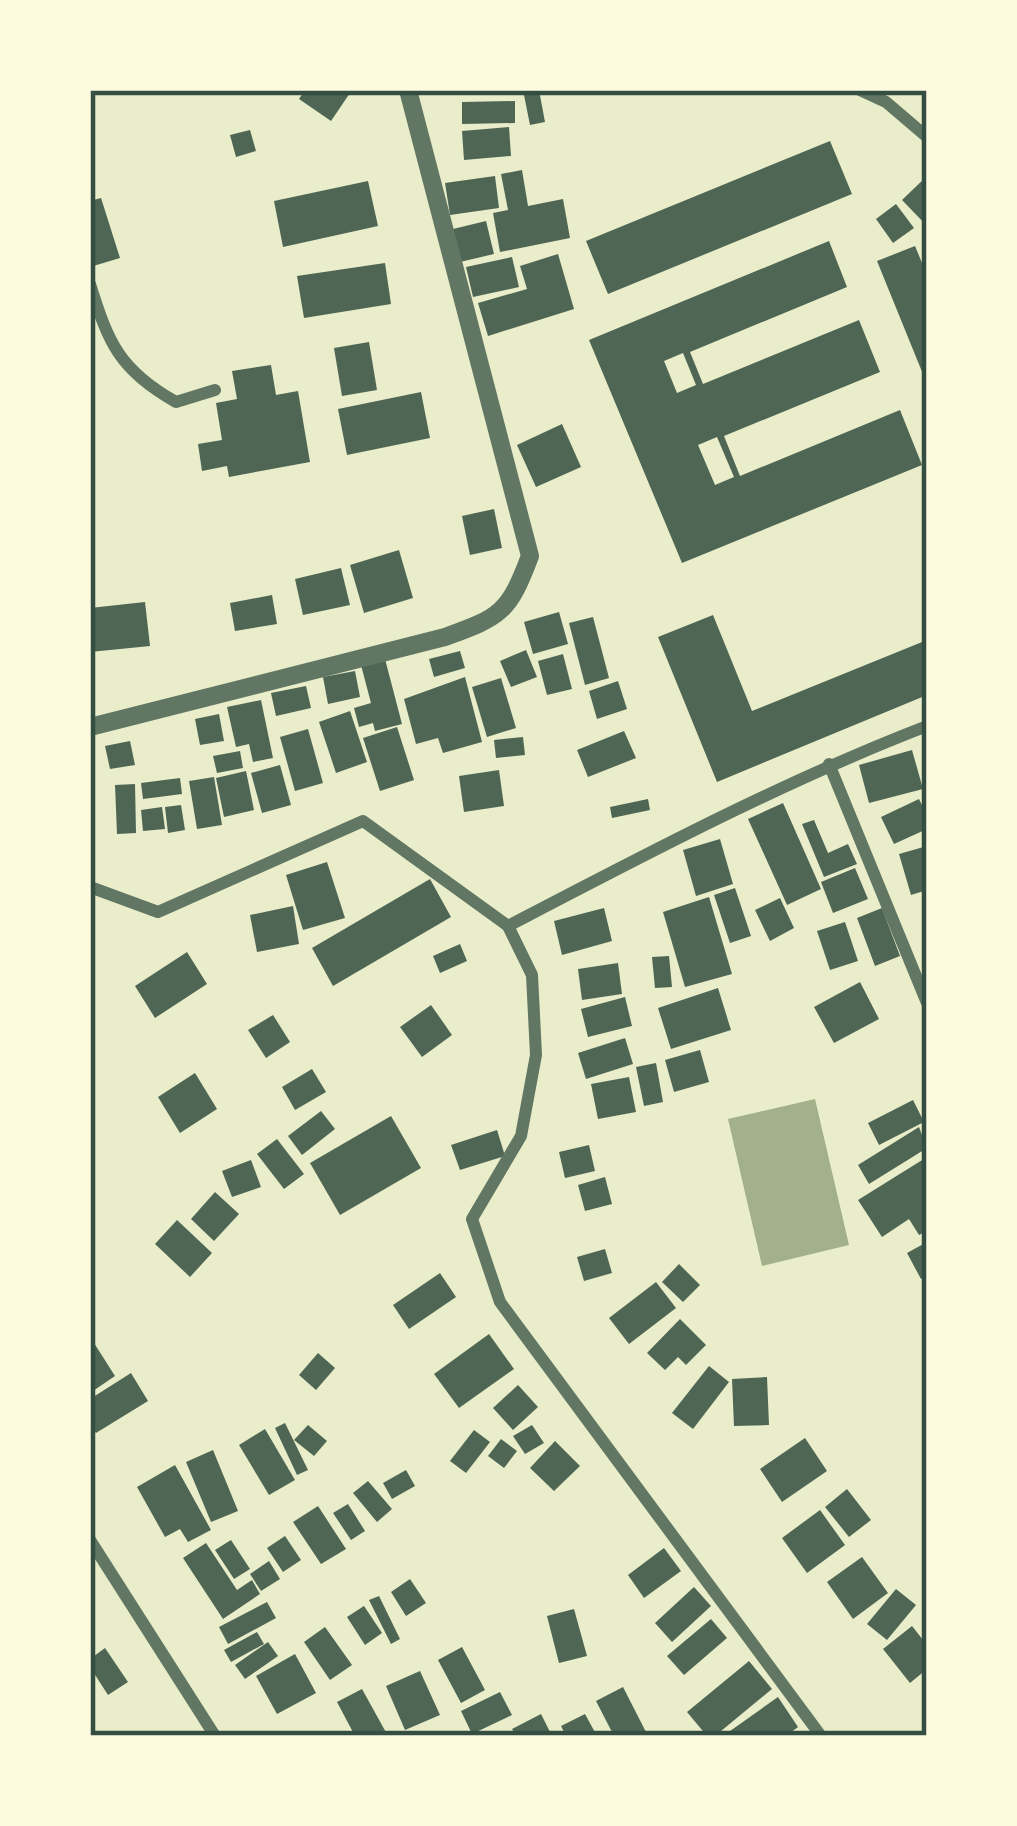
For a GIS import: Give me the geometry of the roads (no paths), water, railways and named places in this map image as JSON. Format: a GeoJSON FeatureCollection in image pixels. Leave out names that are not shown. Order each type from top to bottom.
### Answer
{"type":"FeatureCollection","features":[{"type":"Feature","properties":{"kind":"street"},"geometry":{"type":"LineString","coordinates":[[90,727],[445,637],[490,621],[515,596],[530,556],[408,90]]}},
{"type":"Feature","properties":{"kind":"street"},"geometry":{"type":"LineString","coordinates":[[860,90],[886,102],[927,136]]}},
{"type":"Feature","properties":{"kind":"street"},"geometry":{"type":"LineString","coordinates":[[90,284],[100,323],[124,363],[176,402],[215,390]]}},
{"type":"Feature","properties":{"kind":"street"},"geometry":{"type":"LineString","coordinates":[[508,926],[720,815],[829,764],[927,726]]}},
{"type":"Feature","properties":{"kind":"street"},"geometry":{"type":"LineString","coordinates":[[829,764],[927,1003]]}},
{"type":"Feature","properties":{"kind":"street"},"geometry":{"type":"LineString","coordinates":[[90,887],[158,912],[363,821],[508,926],[532,975],[536,1055],[520,1136],[472,1219],[500,1302],[821,1736]]}},
{"type":"Feature","properties":{"kind":"street"},"geometry":{"type":"LineString","coordinates":[[90,1540],[214,1736]]}}]}
